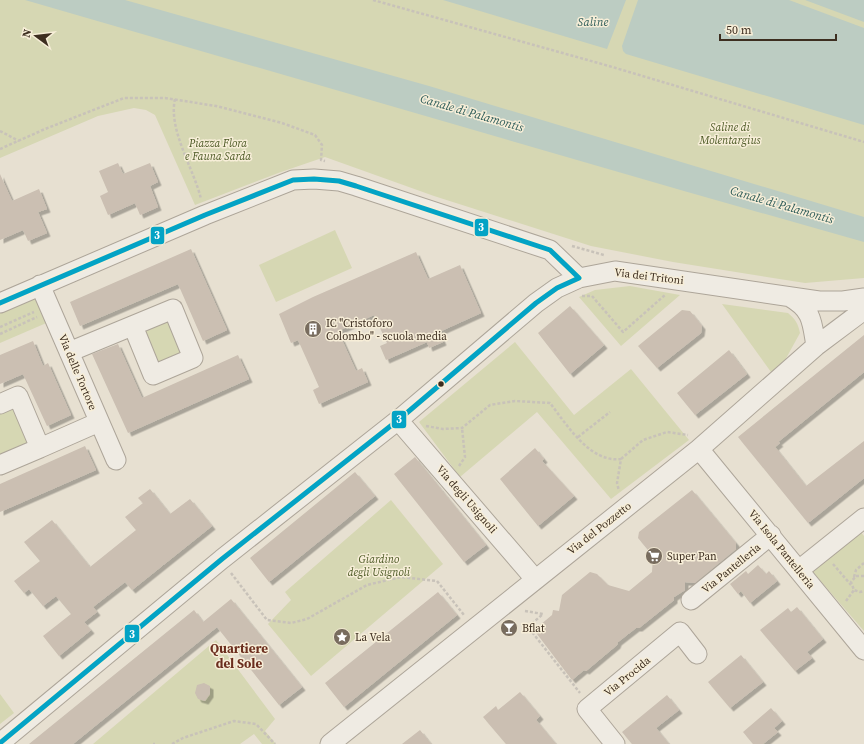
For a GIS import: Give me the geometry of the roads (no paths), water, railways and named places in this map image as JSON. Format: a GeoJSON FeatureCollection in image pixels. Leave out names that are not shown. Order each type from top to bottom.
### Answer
{"type":"FeatureCollection","features":[{"type":"Feature","properties":{"kind":"street"},"geometry":{"type":"LineString","coordinates":[[0,303],[205,215],[293,180],[314,179],[339,181],[356,186],[550,250],[579,278]]}},
{"type":"Feature","properties":{"kind":"street","name":"Via dei Tritoni"},"geometry":{"type":"LineString","coordinates":[[0,743],[222,559],[398,420],[557,288],[579,278],[615,271],[790,297],[843,301],[864,298]]}},
{"type":"Feature","properties":{"kind":"street","name":"Via delle Tortore"},"geometry":{"type":"LineString","coordinates":[[40,285],[116,460]]}},
{"type":"Feature","properties":{"kind":"street"},"geometry":{"type":"LineString","coordinates":[[790,297],[803,306],[812,319],[816,346]]}},
{"type":"Feature","properties":{"kind":"street","name":"Via del Pozzetto"},"geometry":{"type":"LineString","coordinates":[[330,744],[705,444],[816,346],[864,310]]}},
{"type":"Feature","properties":{"kind":"street"},"geometry":{"type":"LineString","coordinates":[[69,352],[133,326]]}},
{"type":"Feature","properties":{"kind":"street"},"geometry":{"type":"LineString","coordinates":[[0,404],[18,396],[40,448]]}},
{"type":"Feature","properties":{"kind":"street","name":"Via degli Usignoli"},"geometry":{"type":"LineString","coordinates":[[398,420],[535,579]]}},
{"type":"Feature","properties":{"kind":"street"},"geometry":{"type":"LineString","coordinates":[[0,465],[99,422]]}},
{"type":"Feature","properties":{"kind":"street","name":"Via Isola Pantelleria"},"geometry":{"type":"LineString","coordinates":[[705,444],[771,535],[864,650]]}},
{"type":"Feature","properties":{"kind":"street"},"geometry":{"type":"LineString","coordinates":[[799,570],[864,518]]}},
{"type":"Feature","properties":{"kind":"street","name":"Via Pantelleria"},"geometry":{"type":"LineString","coordinates":[[691,600],[771,535]]}},
{"type":"Feature","properties":{"kind":"street","name":"Via Procida"},"geometry":{"type":"LineString","coordinates":[[615,744],[587,709],[680,632],[697,654]]}},
{"type":"Feature","properties":{"kind":"water","name":"Canale di Palamontis"},"geometry":{"type":"Polygon","coordinates":[[[25,0],[125,0],[429,86],[864,217],[864,242],[684,191],[25,0]]]}},
{"type":"Feature","properties":{"kind":"water","name":"Saline"},"geometry":{"type":"Polygon","coordinates":[[[443,0],[626,0],[607,49],[443,0]]]}},
{"type":"Feature","properties":{"kind":"water","name":"Saline"},"geometry":{"type":"Polygon","coordinates":[[[638,0],[789,0],[864,28],[864,125],[626,54],[623,51],[622,46],[638,0]]]}},
{"type":"Feature","properties":{"kind":"water"},"geometry":{"type":"Polygon","coordinates":[[[805,0],[864,0],[864,22],[805,0]]]}},
{"type":"Feature","properties":{"kind":"place","name":"IC \"Cristoforo Colombo\" - scuola media"},"geometry":{"type":"Point","coordinates":[313,329]}},
{"type":"Feature","properties":{"kind":"place","name":"Super Pan"},"geometry":{"type":"Point","coordinates":[654,556]}},
{"type":"Feature","properties":{"kind":"place","name":"Bflat"},"geometry":{"type":"Point","coordinates":[509,628]}},
{"type":"Feature","properties":{"kind":"place","name":"La Vela"},"geometry":{"type":"Point","coordinates":[342,637]}},
{"type":"Feature","properties":{"kind":"district","name":"Quartiere del Sole"},"geometry":{"type":"Point","coordinates":[239,656]}},
{"type":"Feature","properties":{"kind":"park label","name":"Saline di Molentargius"},"geometry":{"type":"Point","coordinates":[730,133]}},
{"type":"Feature","properties":{"kind":"park label","name":"Piazza Flora e Fauna Sarda"},"geometry":{"type":"Point","coordinates":[218,149]}},
{"type":"Feature","properties":{"kind":"park label","name":"Giardino degli Usignoli"},"geometry":{"type":"Point","coordinates":[379,565]}}]}
